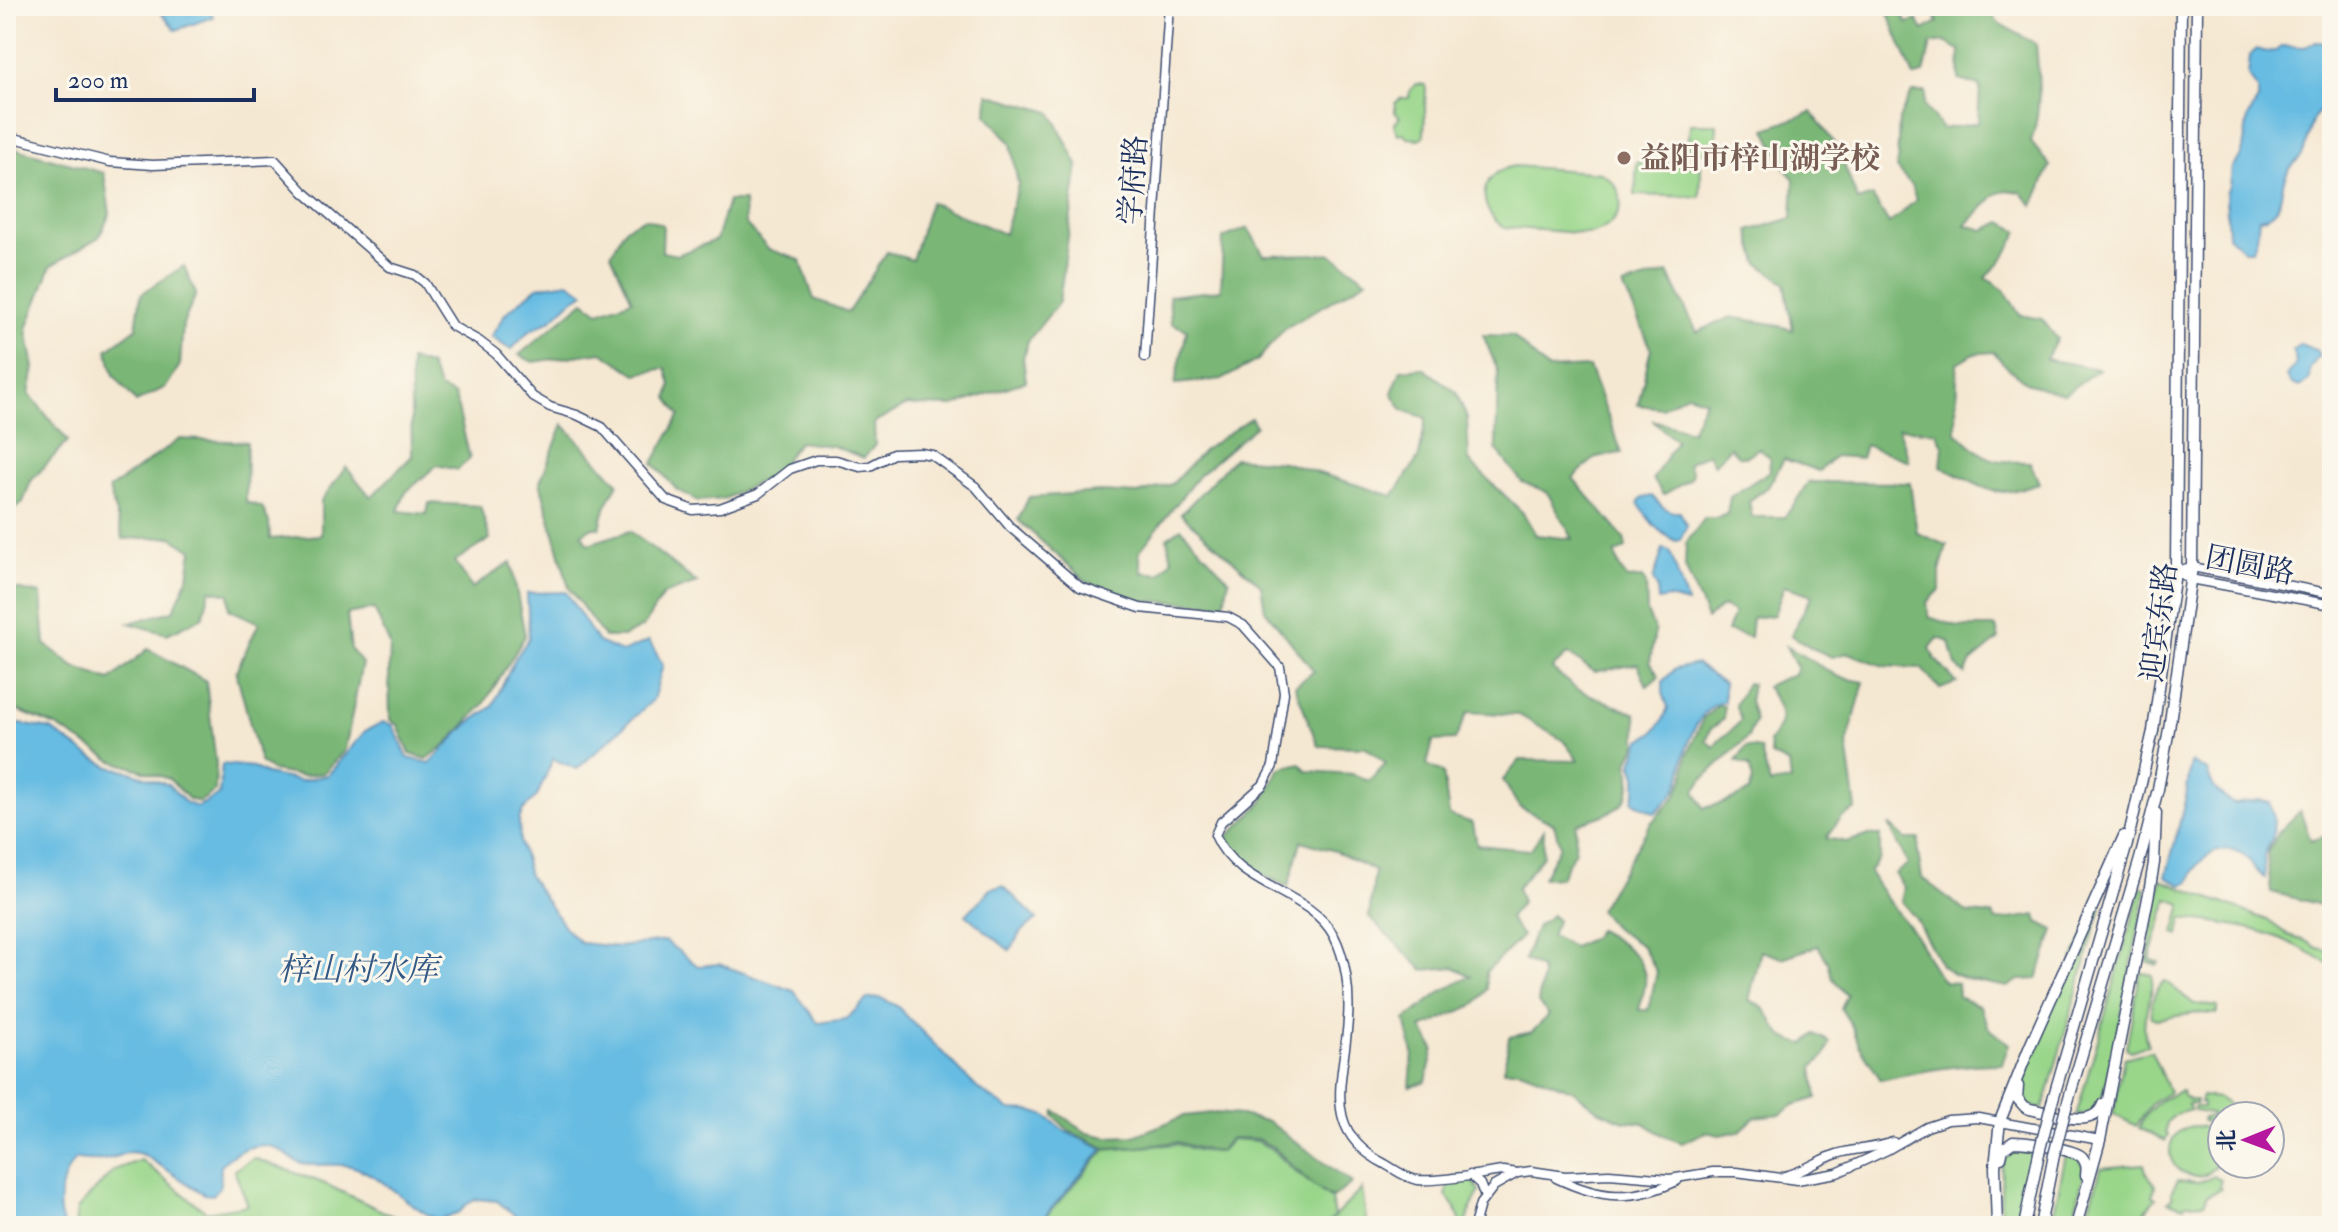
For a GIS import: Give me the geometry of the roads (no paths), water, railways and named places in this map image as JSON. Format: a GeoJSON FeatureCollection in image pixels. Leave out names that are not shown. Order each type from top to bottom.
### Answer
{"type":"FeatureCollection","features":[{"type":"Feature","properties":{"kind":"highway","name":"迎宾东路"},"geometry":{"type":"LineString","coordinates":[[2024,1226],[2051,1106],[2127,844],[2153,731],[2175,571],[2181,6]]}},
{"type":"Feature","properties":{"kind":"highway","name":"迎宾东路"},"geometry":{"type":"LineString","coordinates":[[2040,1226],[2066,1108],[2158,789],[2191,573],[2197,6]]}},
{"type":"Feature","properties":{"kind":"highway"},"geometry":{"type":"LineString","coordinates":[[2077,1223],[2100,1140],[2149,893],[2158,789]]}},
{"type":"Feature","properties":{"kind":"highway"},"geometry":{"type":"LineString","coordinates":[[1997,1226],[1995,1167],[2000,1121],[2135,809]]}},
{"type":"Feature","properties":{"kind":"highway"},"geometry":{"type":"LineString","coordinates":[[2030,1046],[2016,1093],[2025,1107],[2086,1120],[2092,1118],[2101,1111],[2113,1073]]}},
{"type":"Feature","properties":{"kind":"highway"},"geometry":{"type":"LineString","coordinates":[[1996,1202],[2001,1155],[2008,1144],[2019,1142],[2074,1153],[2087,1165],[2077,1223]]}},
{"type":"Feature","properties":{"kind":"street","name":"学府路"},"geometry":{"type":"LineString","coordinates":[[1145,357],[1169,6]]}},
{"type":"Feature","properties":{"kind":"street"},"geometry":{"type":"LineString","coordinates":[[6,136],[110,162],[153,165],[275,160],[304,192],[390,267],[415,275],[425,283],[452,326],[496,354],[533,397],[602,427],[666,500],[693,510],[720,508],[758,494],[790,469],[816,460],[836,460],[860,467],[870,466],[893,454],[932,455],[976,487],[1010,527],[1080,587],[1140,608],[1228,617],[1243,625],[1280,667],[1284,693],[1273,766],[1263,785],[1221,822],[1215,835],[1221,848],[1254,879],[1309,908],[1333,934],[1343,962],[1348,1011],[1338,1094],[1340,1112],[1353,1140],[1374,1159],[1415,1180],[1503,1171],[1670,1179],[1713,1172],[1736,1172],[1797,1180],[1837,1173],[1927,1127],[1948,1120],[1978,1118],[2100,1140]]}},
{"type":"Feature","properties":{"kind":"street","name":"团圆路"},"geometry":{"type":"LineString","coordinates":[[2175,571],[2332,594]]}},
{"type":"Feature","properties":{"kind":"street","name":"团圆路"},"geometry":{"type":"LineString","coordinates":[[2191,573],[2332,605]]}},
{"type":"Feature","properties":{"kind":"street"},"geometry":{"type":"LineString","coordinates":[[1772,1178],[1799,1173],[1841,1152],[1872,1149],[1912,1135]]}},
{"type":"Feature","properties":{"kind":"street"},"geometry":{"type":"LineString","coordinates":[[1474,1226],[1485,1197],[1494,1186],[1517,1173]]}},
{"type":"Feature","properties":{"kind":"street"},"geometry":{"type":"LineString","coordinates":[[1469,1174],[1480,1184],[1485,1197]]}},
{"type":"Feature","properties":{"kind":"street"},"geometry":{"type":"LineString","coordinates":[[1548,1174],[1607,1196],[1638,1194],[1667,1186],[1687,1176]]}},
{"type":"Feature","properties":{"kind":"water"},"geometry":{"type":"Polygon","coordinates":[[[155,6],[209,6],[213,17],[176,30],[155,6]]]}},
{"type":"Feature","properties":{"kind":"water"},"geometry":{"type":"Polygon","coordinates":[[[2315,42],[2332,42],[2332,102],[2312,121],[2305,149],[2286,175],[2277,208],[2273,213],[2259,218],[2252,250],[2244,250],[2228,235],[2226,193],[2232,167],[2241,156],[2248,117],[2258,100],[2258,89],[2248,76],[2250,55],[2257,49],[2267,52],[2283,46],[2305,47],[2315,42]]]}},
{"type":"Feature","properties":{"kind":"water"},"geometry":{"type":"Polygon","coordinates":[[[569,282],[585,293],[571,301],[551,320],[529,331],[511,350],[491,337],[505,314],[537,287],[569,282]]]}},
{"type":"Feature","properties":{"kind":"water"},"geometry":{"type":"Polygon","coordinates":[[[2300,344],[2316,350],[2319,356],[2310,368],[2309,381],[2299,387],[2290,383],[2287,376],[2296,364],[2293,350],[2300,344]]]}},
{"type":"Feature","properties":{"kind":"water"},"geometry":{"type":"Polygon","coordinates":[[[1652,496],[1667,510],[1680,512],[1687,526],[1680,540],[1676,541],[1659,530],[1638,503],[1642,498],[1652,496]]]}},
{"type":"Feature","properties":{"kind":"water"},"geometry":{"type":"Polygon","coordinates":[[[1663,549],[1670,551],[1687,603],[1668,598],[1658,600],[1653,580],[1663,549]]]}},
{"type":"Feature","properties":{"kind":"water","name":"梓山村水库"},"geometry":{"type":"Polygon","coordinates":[[[566,592],[598,642],[622,652],[649,641],[663,665],[653,700],[577,769],[553,759],[537,796],[523,810],[519,820],[520,842],[529,876],[566,929],[581,943],[619,947],[665,941],[698,966],[719,964],[794,991],[818,1023],[846,1019],[867,999],[881,998],[897,1006],[978,1089],[1010,1110],[1031,1111],[1046,1116],[1066,1132],[1103,1149],[1045,1216],[1043,1226],[528,1226],[497,1201],[477,1199],[460,1212],[438,1220],[366,1172],[348,1166],[304,1164],[277,1149],[262,1145],[240,1151],[221,1165],[220,1186],[213,1195],[204,1194],[138,1153],[129,1152],[100,1160],[75,1159],[61,1191],[60,1209],[64,1226],[6,1226],[6,722],[51,729],[110,767],[169,785],[185,802],[197,807],[219,795],[222,764],[253,767],[266,774],[300,781],[328,775],[365,731],[383,722],[393,725],[408,758],[430,763],[469,723],[492,707],[515,659],[529,638],[527,593],[566,592]]]}},
{"type":"Feature","properties":{"kind":"water"},"geometry":{"type":"Polygon","coordinates":[[[1696,664],[1724,684],[1724,702],[1709,709],[1697,724],[1686,749],[1677,787],[1655,813],[1632,801],[1636,776],[1632,763],[1641,740],[1654,732],[1668,707],[1663,681],[1675,669],[1696,664]]]}},
{"type":"Feature","properties":{"kind":"water"},"geometry":{"type":"Polygon","coordinates":[[[2191,762],[2207,771],[2217,790],[2234,804],[2259,800],[2270,803],[2274,818],[2273,837],[2264,855],[2265,878],[2244,855],[2227,850],[2203,859],[2190,881],[2182,885],[2166,877],[2186,797],[2191,762]]]}},
{"type":"Feature","properties":{"kind":"water"},"geometry":{"type":"Polygon","coordinates":[[[1003,886],[1037,919],[1020,933],[1010,951],[966,915],[992,888],[1003,886]]]}},
{"type":"Feature","properties":{"kind":"place","name":"益阳市梓山湖学校"},"geometry":{"type":"Point","coordinates":[1624,158]}}]}
